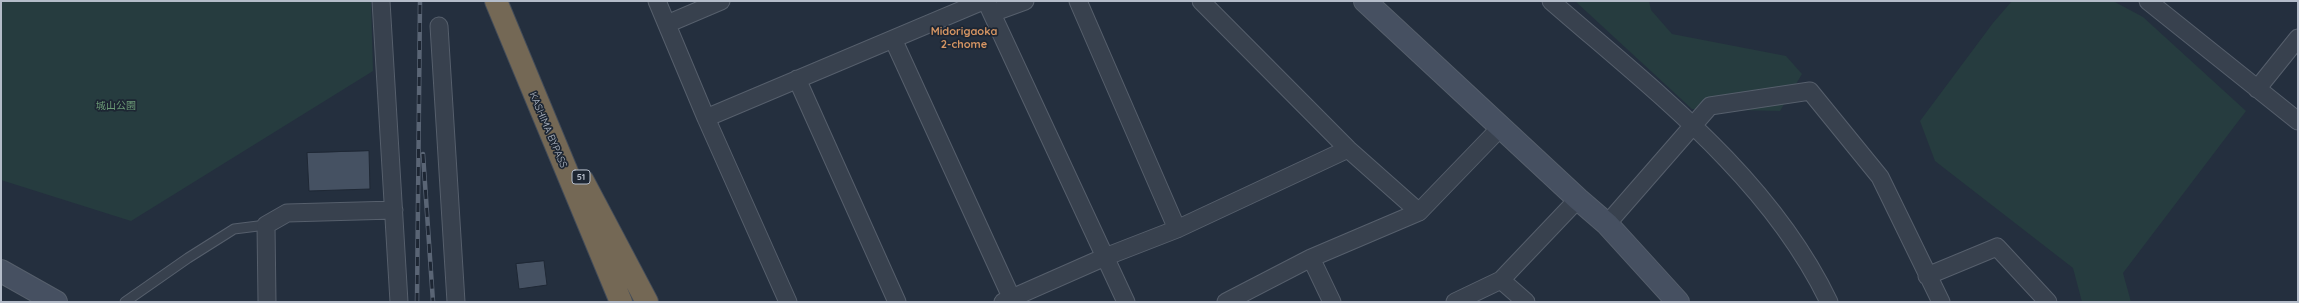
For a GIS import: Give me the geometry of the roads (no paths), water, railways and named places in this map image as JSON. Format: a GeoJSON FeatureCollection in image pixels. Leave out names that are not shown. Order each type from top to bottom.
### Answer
{"type":"FeatureCollection","features":[{"type":"Feature","properties":{"kind":"highway","name":"KASHIMA BYPASS"},"geometry":{"type":"LineString","coordinates":[[496,1],[604,265],[621,302]]}},
{"type":"Feature","properties":{"kind":"highway","name":"51"},"geometry":{"type":"LineString","coordinates":[[516,52],[647,302]]}},
{"type":"Feature","properties":{"kind":"highway","name":"51"},"geometry":{"type":"LineString","coordinates":[[602,302],[604,265]]}},
{"type":"Feature","properties":{"kind":"street"},"geometry":{"type":"LineString","coordinates":[[381,1],[400,302]]}},
{"type":"Feature","properties":{"kind":"street"},"geometry":{"type":"LineString","coordinates":[[657,1],[706,118],[788,302]]}},
{"type":"Feature","properties":{"kind":"street"},"geometry":{"type":"LineString","coordinates":[[667,24],[721,1]]}},
{"type":"Feature","properties":{"kind":"street"},"geometry":{"type":"LineString","coordinates":[[706,118],[893,39],[987,5],[1025,1]]}},
{"type":"Feature","properties":{"kind":"street"},"geometry":{"type":"LineString","coordinates":[[1078,1],[1177,229]]}},
{"type":"Feature","properties":{"kind":"street"},"geometry":{"type":"LineString","coordinates":[[1201,1],[1348,149],[1419,212]]}},
{"type":"Feature","properties":{"kind":"street"},"geometry":{"type":"LineString","coordinates":[[1365,1],[1578,199],[1608,224],[1678,302]]}},
{"type":"Feature","properties":{"kind":"street"},"geometry":{"type":"LineString","coordinates":[[1551,1],[1693,124],[1742,176],[1776,217],[1821,285],[1829,302]]}},
{"type":"Feature","properties":{"kind":"street"},"geometry":{"type":"LineString","coordinates":[[2159,4],[2257,89],[2298,121]]}},
{"type":"Feature","properties":{"kind":"street"},"geometry":{"type":"LineString","coordinates":[[987,5],[1126,302]]}},
{"type":"Feature","properties":{"kind":"street"},"geometry":{"type":"LineString","coordinates":[[439,26],[456,302]]}},
{"type":"Feature","properties":{"kind":"street"},"geometry":{"type":"LineString","coordinates":[[2257,89],[2298,38]]}},
{"type":"Feature","properties":{"kind":"street"},"geometry":{"type":"LineString","coordinates":[[893,39],[1008,300],[1105,257],[1177,229],[1348,149]]}},
{"type":"Feature","properties":{"kind":"street"},"geometry":{"type":"LineString","coordinates":[[798,79],[897,302]]}},
{"type":"Feature","properties":{"kind":"street"},"geometry":{"type":"LineString","coordinates":[[1608,224],[1710,106],[1810,91],[1880,177],[1940,302]]}},
{"type":"Feature","properties":{"kind":"street"},"geometry":{"type":"LineString","coordinates":[[1226,302],[1311,258],[1419,212],[1501,127]]}},
{"type":"Feature","properties":{"kind":"street"},"geometry":{"type":"LineString","coordinates":[[1455,302],[1501,280],[1578,199]]}},
{"type":"Feature","properties":{"kind":"street"},"geometry":{"type":"LineString","coordinates":[[268,302],[266,225],[288,213],[394,210]]}},
{"type":"Feature","properties":{"kind":"street"},"geometry":{"type":"LineString","coordinates":[[1927,276],[1997,247],[2048,302]]}},
{"type":"Feature","properties":{"kind":"street"},"geometry":{"type":"LineString","coordinates":[[1311,258],[1332,302]]}},
{"type":"Feature","properties":{"kind":"street"},"geometry":{"type":"LineString","coordinates":[[1,271],[56,302]]}},
{"type":"Feature","properties":{"kind":"street"},"geometry":{"type":"LineString","coordinates":[[1501,280],[1526,302]]}},
{"type":"Feature","properties":{"kind":"lane"},"geometry":{"type":"LineString","coordinates":[[125,302],[188,258],[234,229],[266,225]]}},
{"type":"Feature","properties":{"kind":"railway"},"geometry":{"type":"LineString","coordinates":[[417,302],[420,1]]}},
{"type":"Feature","properties":{"kind":"railway"},"geometry":{"type":"LineString","coordinates":[[423,154],[433,302]]}},
{"type":"Feature","properties":{"kind":"district","name":"Midorigaoka 2-chome"},"geometry":{"type":"Point","coordinates":[964,38]}},
{"type":"Feature","properties":{"kind":"park label","name":"城山公園"},"geometry":{"type":"Point","coordinates":[116,106]}}]}
